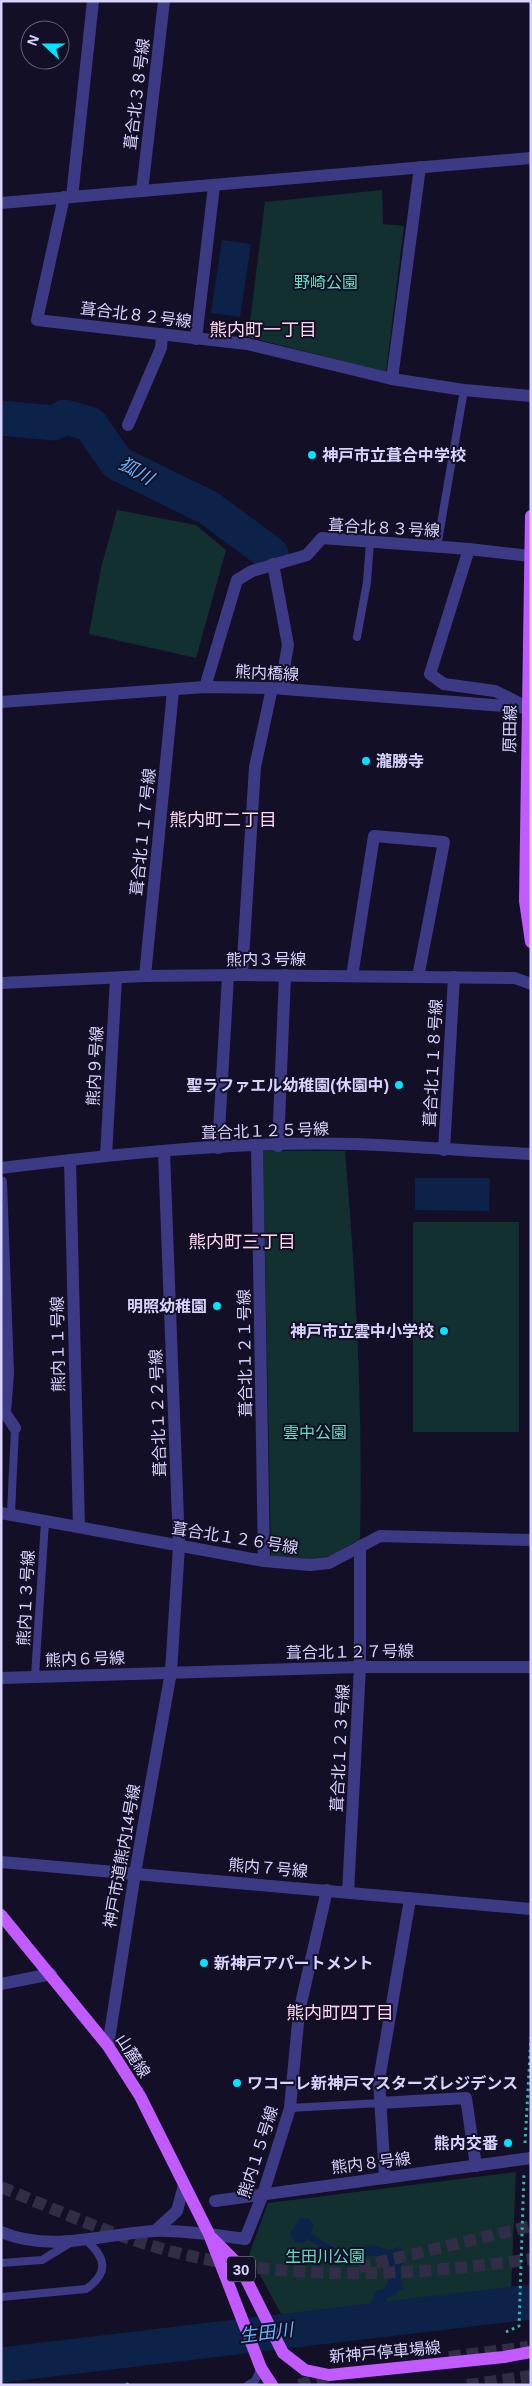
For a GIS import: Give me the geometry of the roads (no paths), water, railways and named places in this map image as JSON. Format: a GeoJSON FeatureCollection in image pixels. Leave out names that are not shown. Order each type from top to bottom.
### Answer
{"type":"FeatureCollection","features":[{"type":"Feature","properties":{"kind":"main road","name":"原田線"},"geometry":{"type":"LineString","coordinates":[[531,516],[525,901],[531,942]]}},
{"type":"Feature","properties":{"kind":"main road","name":"山麓線"},"geometry":{"type":"LineString","coordinates":[[1,1915],[108,2046],[140,2096],[209,2234]]}},
{"type":"Feature","properties":{"kind":"main road","name":"新神戸停車場線"},"geometry":{"type":"LineString","coordinates":[[209,2234],[239,2265],[283,2354],[305,2370],[329,2374],[504,2357],[531,2352]]}},
{"type":"Feature","properties":{"kind":"main road","name":"30"},"geometry":{"type":"LineString","coordinates":[[209,2234],[259,2362],[272,2385]]}},
{"type":"Feature","properties":{"kind":"street"},"geometry":{"type":"LineString","coordinates":[[68,197],[92,1]]}},
{"type":"Feature","properties":{"kind":"street","name":"葺合北３８号線"},"geometry":{"type":"LineString","coordinates":[[142,191],[164,1]]}},
{"type":"Feature","properties":{"kind":"street"},"geometry":{"type":"LineString","coordinates":[[1,203],[531,158]]}},
{"type":"Feature","properties":{"kind":"street"},"geometry":{"type":"LineString","coordinates":[[392,379],[420,168]]}},
{"type":"Feature","properties":{"kind":"street"},"geometry":{"type":"LineString","coordinates":[[196,339],[214,186]]}},
{"type":"Feature","properties":{"kind":"street","name":"葺合北８２号線"},"geometry":{"type":"LineString","coordinates":[[68,197],[37,320],[247,344],[392,379],[464,390],[531,396]]}},
{"type":"Feature","properties":{"kind":"street"},"geometry":{"type":"LineString","coordinates":[[128,425],[161,348],[162,334]]}},
{"type":"Feature","properties":{"kind":"street","name":"葺合北８３号線"},"geometry":{"type":"LineString","coordinates":[[205,686],[237,580],[252,571],[307,555],[322,538],[468,549],[530,556]]}},
{"type":"Feature","properties":{"kind":"street"},"geometry":{"type":"LineString","coordinates":[[468,549],[430,674],[444,684],[495,691],[529,708]]}},
{"type":"Feature","properties":{"kind":"street"},"geometry":{"type":"LineString","coordinates":[[242,975],[255,767],[278,689],[288,645],[273,564]]}},
{"type":"Feature","properties":{"kind":"street","name":"熊内橋線"},"geometry":{"type":"LineString","coordinates":[[1,702],[173,691],[205,686],[278,689],[529,708]]}},
{"type":"Feature","properties":{"kind":"street","name":"葺合北１１７号線"},"geometry":{"type":"LineString","coordinates":[[145,976],[173,691]]}},
{"type":"Feature","properties":{"kind":"street"},"geometry":{"type":"LineString","coordinates":[[352,976],[374,836],[444,842],[418,976]]}},
{"type":"Feature","properties":{"kind":"street"},"geometry":{"type":"LineString","coordinates":[[278,1146],[285,975]]}},
{"type":"Feature","properties":{"kind":"street","name":"熊内３号線"},"geometry":{"type":"LineString","coordinates":[[1,983],[145,976],[285,975],[515,978],[531,984]]}},
{"type":"Feature","properties":{"kind":"street"},"geometry":{"type":"LineString","coordinates":[[218,1148],[228,976]]}},
{"type":"Feature","properties":{"kind":"street","name":"葺合北１１８号線"},"geometry":{"type":"LineString","coordinates":[[444,1150],[454,977]]}},
{"type":"Feature","properties":{"kind":"street","name":"熊内９号線"},"geometry":{"type":"LineString","coordinates":[[106,1156],[116,978]]}},
{"type":"Feature","properties":{"kind":"street","name":"葺合北１２５号線"},"geometry":{"type":"LineString","coordinates":[[1,1168],[106,1156],[257,1145],[352,1144],[531,1154]]}},
{"type":"Feature","properties":{"kind":"street","name":"葺合北１２１号線"},"geometry":{"type":"LineString","coordinates":[[257,1145],[264,1561]]}},
{"type":"Feature","properties":{"kind":"street","name":"葺合北１２２号線"},"geometry":{"type":"LineString","coordinates":[[164,1152],[179,1546],[170,1672]]}},
{"type":"Feature","properties":{"kind":"street","name":"熊内１１号線"},"geometry":{"type":"LineString","coordinates":[[70,1160],[79,1527]]}},
{"type":"Feature","properties":{"kind":"street"},"geometry":{"type":"LineString","coordinates":[[1,1182],[8,1373],[5,1413],[15,1428]]}},
{"type":"Feature","properties":{"kind":"street","name":"葺合北１２６号線"},"geometry":{"type":"LineString","coordinates":[[6,1513],[45,1522],[264,1561],[310,1565],[329,1563],[380,1536],[531,1540]]}},
{"type":"Feature","properties":{"kind":"street","name":"葺合北１２３号線"},"geometry":{"type":"LineString","coordinates":[[348,1892],[360,1667],[360,1546]]}},
{"type":"Feature","properties":{"kind":"street","name":"葺合北１２７号線"},"geometry":{"type":"LineString","coordinates":[[170,1672],[360,1667],[531,1667]]}},
{"type":"Feature","properties":{"kind":"street","name":"熊内６号線"},"geometry":{"type":"LineString","coordinates":[[1,1678],[170,1672]]}},
{"type":"Feature","properties":{"kind":"street","name":"神戸市道熊内14号線"},"geometry":{"type":"LineString","coordinates":[[108,2046],[135,1873],[170,1672]]}},
{"type":"Feature","properties":{"kind":"street","name":"熊内７号線"},"geometry":{"type":"LineString","coordinates":[[1,1862],[531,1909]]}},
{"type":"Feature","properties":{"kind":"street","name":"熊内１５号線"},"geometry":{"type":"LineString","coordinates":[[209,2234],[245,2239],[263,2194],[290,2108],[299,2012],[326,1890]]}},
{"type":"Feature","properties":{"kind":"street"},"geometry":{"type":"LineString","coordinates":[[385,2178],[379,2080],[410,1899]]}},
{"type":"Feature","properties":{"kind":"street"},"geometry":{"type":"LineString","coordinates":[[1,1984],[50,1974]]}},
{"type":"Feature","properties":{"kind":"street"},"geometry":{"type":"LineString","coordinates":[[380,2103],[466,2098],[476,2166]]}},
{"type":"Feature","properties":{"kind":"street","name":"熊内８号線"},"geometry":{"type":"LineString","coordinates":[[214,2201],[531,2158]]}},
{"type":"Feature","properties":{"kind":"street"},"geometry":{"type":"LineString","coordinates":[[155,2231],[177,2211],[184,2185]]}},
{"type":"Feature","properties":{"kind":"street"},"geometry":{"type":"LineString","coordinates":[[1,2232],[32,2242],[87,2241],[155,2231],[209,2234]]}},
{"type":"Feature","properties":{"kind":"lane"},"geometry":{"type":"LineString","coordinates":[[436,547],[464,390]]}},
{"type":"Feature","properties":{"kind":"lane"},"geometry":{"type":"LineString","coordinates":[[356,637],[367,582],[370,542]]}},
{"type":"Feature","properties":{"kind":"lane"},"geometry":{"type":"LineString","coordinates":[[6,1513],[15,1428]]}},
{"type":"Feature","properties":{"kind":"lane","name":"熊内１３号線"},"geometry":{"type":"LineString","coordinates":[[35,1676],[45,1522]]}},
{"type":"Feature","properties":{"kind":"lane"},"geometry":{"type":"LineString","coordinates":[[290,2108],[380,2103]]}},
{"type":"Feature","properties":{"kind":"lane"},"geometry":{"type":"LineString","coordinates":[[1,2296],[86,2289],[93,2284],[102,2272],[103,2261],[99,2251],[87,2241]]}},
{"type":"Feature","properties":{"kind":"lane"},"geometry":{"type":"LineString","coordinates":[[1,2263],[42,2260],[72,2242]]}},
{"type":"Feature","properties":{"kind":"lane"},"geometry":{"type":"LineString","coordinates":[[248,2385],[255,2381],[259,2362]]}},
{"type":"Feature","properties":{"kind":"water"},"geometry":{"type":"Polygon","coordinates":[[[222,240],[251,244],[240,317],[211,313],[222,240]]]}},
{"type":"Feature","properties":{"kind":"water"},"geometry":{"type":"Polygon","coordinates":[[[415,1178],[490,1178],[489,1211],[415,1210],[415,1178]]]}},
{"type":"Feature","properties":{"kind":"water"},"geometry":{"type":"Polygon","coordinates":[[[300,2218],[309,2219],[314,2226],[310,2233],[336,2249],[339,2246],[345,2250],[374,2245],[388,2250],[399,2247],[406,2257],[400,2269],[403,2289],[397,2291],[397,2295],[386,2298],[386,2303],[370,2303],[377,2290],[385,2289],[388,2280],[392,2279],[386,2262],[381,2258],[366,2256],[341,2262],[307,2239],[304,2243],[294,2242],[290,2233],[300,2218]]]}},
{"type":"Feature","properties":{"kind":"waterway","name":"狐川"},"geometry":{"type":"LineString","coordinates":[[1,418],[54,423],[65,417],[90,424],[117,463],[209,508],[271,554]]}},
{"type":"Feature","properties":{"kind":"waterway","name":"生田川"},"geometry":{"type":"LineString","coordinates":[[1,2365],[531,2302]]}},
{"type":"Feature","properties":{"kind":"tunnel"},"geometry":{"type":"LineString","coordinates":[[1,2187],[88,2223],[155,2247],[221,2262],[265,2269],[309,2272],[398,2272],[487,2265],[531,2259]]}},
{"type":"Feature","properties":{"kind":"tunnel"},"geometry":{"type":"LineString","coordinates":[[359,2267],[531,2226]]}},
{"type":"Feature","properties":{"kind":"tunnel"},"geometry":{"type":"LineString","coordinates":[[449,2357],[528,2347]]}},
{"type":"Feature","properties":{"kind":"tunnel"},"geometry":{"type":"LineString","coordinates":[[299,2385],[333,2375]]}},
{"type":"Feature","properties":{"kind":"tunnel"},"geometry":{"type":"LineString","coordinates":[[467,2385],[531,2376]]}},
{"type":"Feature","properties":{"kind":"place","name":"神戸市立葺合中学校"},"geometry":{"type":"Point","coordinates":[312,455]}},
{"type":"Feature","properties":{"kind":"place","name":"瀧勝寺"},"geometry":{"type":"Point","coordinates":[366,761]}},
{"type":"Feature","properties":{"kind":"place","name":"聖ラファエル幼稚園(休園中)"},"geometry":{"type":"Point","coordinates":[399,1085]}},
{"type":"Feature","properties":{"kind":"place","name":"明照幼稚園"},"geometry":{"type":"Point","coordinates":[217,1306]}},
{"type":"Feature","properties":{"kind":"place","name":"神戸市立雲中小学校"},"geometry":{"type":"Point","coordinates":[444,1331]}},
{"type":"Feature","properties":{"kind":"place","name":"新神戸アパートメント"},"geometry":{"type":"Point","coordinates":[204,1963]}},
{"type":"Feature","properties":{"kind":"place","name":"ワコーレ新神戸マスターズレジデンス"},"geometry":{"type":"Point","coordinates":[237,2083]}},
{"type":"Feature","properties":{"kind":"place","name":"熊内交番"},"geometry":{"type":"Point","coordinates":[508,2143]}},
{"type":"Feature","properties":{"kind":"district","name":"熊内町一丁目"},"geometry":{"type":"Point","coordinates":[263,330]}},
{"type":"Feature","properties":{"kind":"district","name":"熊内町二丁目"},"geometry":{"type":"Point","coordinates":[223,820]}},
{"type":"Feature","properties":{"kind":"district","name":"熊内町三丁目"},"geometry":{"type":"Point","coordinates":[242,1242]}},
{"type":"Feature","properties":{"kind":"district","name":"熊内町四丁目"},"geometry":{"type":"Point","coordinates":[340,2013]}},
{"type":"Feature","properties":{"kind":"park label","name":"野崎公園"},"geometry":{"type":"Point","coordinates":[326,282]}},
{"type":"Feature","properties":{"kind":"park label","name":"雲中公園"},"geometry":{"type":"Point","coordinates":[315,1432]}},
{"type":"Feature","properties":{"kind":"park label","name":"生田川公園"},"geometry":{"type":"Point","coordinates":[325,2256]}}]}
